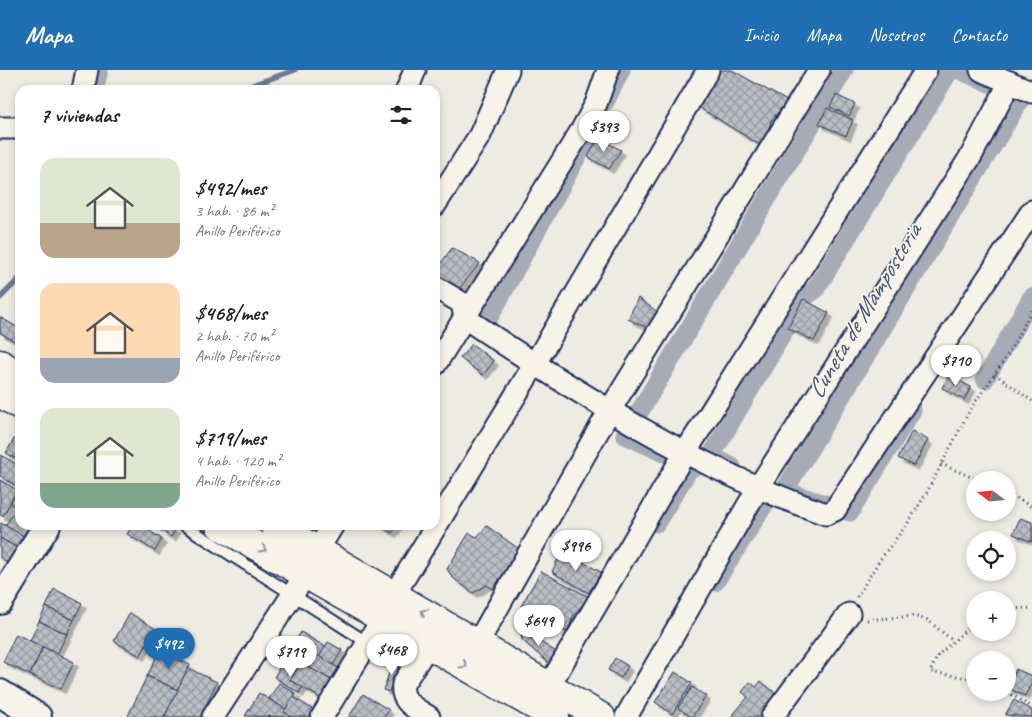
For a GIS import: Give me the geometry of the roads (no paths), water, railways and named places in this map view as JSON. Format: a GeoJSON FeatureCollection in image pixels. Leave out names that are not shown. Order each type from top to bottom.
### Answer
{"type":"FeatureCollection","features":[{"type":"Feature","properties":{"kind":"highway"},"geometry":{"type":"LineString","coordinates":[[0,364],[15,373]]}},
{"type":"Feature","properties":{"kind":"highway"},"geometry":{"type":"LineString","coordinates":[[0,393],[15,402]]}},
{"type":"Feature","properties":{"kind":"highway"},"geometry":{"type":"LineString","coordinates":[[229,530],[305,573],[478,644],[601,717]]}},
{"type":"Feature","properties":{"kind":"highway"},"geometry":{"type":"LineString","coordinates":[[277,530],[305,573]]}},
{"type":"Feature","properties":{"kind":"highway"},"geometry":{"type":"LineString","coordinates":[[388,606],[429,644],[555,717]]}},
{"type":"Feature","properties":{"kind":"street"},"geometry":{"type":"LineString","coordinates":[[84,85],[87,70]]}},
{"type":"Feature","properties":{"kind":"street"},"geometry":{"type":"LineString","coordinates":[[410,85],[415,70]]}},
{"type":"Feature","properties":{"kind":"street"},"geometry":{"type":"LineString","coordinates":[[440,198],[480,135],[508,70]]}},
{"type":"Feature","properties":{"kind":"street"},"geometry":{"type":"LineString","coordinates":[[440,357],[582,131],[596,104],[608,70]]}},
{"type":"Feature","properties":{"kind":"street"},"geometry":{"type":"LineString","coordinates":[[440,520],[708,70]]}},
{"type":"Feature","properties":{"kind":"street"},"geometry":{"type":"LineString","coordinates":[[478,644],[610,410],[820,70]]}},
{"type":"Feature","properties":{"kind":"street"},"geometry":{"type":"LineString","coordinates":[[549,686],[681,459],[925,72]]}},
{"type":"Feature","properties":{"kind":"street"},"geometry":{"type":"LineString","coordinates":[[626,717],[754,495],[971,156],[998,80],[1032,92]]}},
{"type":"Feature","properties":{"kind":"street"},"geometry":{"type":"LineString","coordinates":[[0,128],[15,128]]}},
{"type":"Feature","properties":{"kind":"street"},"geometry":{"type":"LineString","coordinates":[[440,291],[462,303],[465,318],[534,365],[610,410],[681,459],[754,495],[826,514],[837,506],[1032,210]]}},
{"type":"Feature","properties":{"kind":"street"},"geometry":{"type":"LineString","coordinates":[[0,601],[44,530]]}},
{"type":"Feature","properties":{"kind":"street"},"geometry":{"type":"LineString","coordinates":[[213,717],[305,573],[330,530]]}},
{"type":"Feature","properties":{"kind":"street"},"geometry":{"type":"LineString","coordinates":[[322,717],[434,530]]}},
{"type":"Feature","properties":{"kind":"street"},"geometry":{"type":"LineString","coordinates":[[772,717],[848,614]]}},
{"type":"Feature","properties":{"kind":"street"},"geometry":{"type":"LineString","coordinates":[[429,644],[403,684],[403,697],[429,717]]}},
{"type":"Feature","properties":{"kind":"street"},"geometry":{"type":"LineString","coordinates":[[0,693],[32,716]]}},
{"type":"Feature","properties":{"kind":"lane"},"geometry":{"type":"LineString","coordinates":[[197,530],[305,573],[368,643],[414,668]]}},
{"type":"Feature","properties":{"kind":"waterway","name":"Cuneta de Mamposteria"},"geometry":{"type":"LineString","coordinates":[[95,85],[99,70]]}},
{"type":"Feature","properties":{"kind":"waterway"},"geometry":{"type":"LineString","coordinates":[[252,85],[295,70]]}},
{"type":"Feature","properties":{"kind":"waterway"},"geometry":{"type":"LineString","coordinates":[[605,102],[621,70]]}},
{"type":"Feature","properties":{"kind":"waterway","name":"Cuneta de Mamposteria"},"geometry":{"type":"LineString","coordinates":[[638,414],[844,70]]}},
{"type":"Feature","properties":{"kind":"waterway","name":"Cuneta de Mamposteria"},"geometry":{"type":"LineString","coordinates":[[732,467],[711,456],[804,297],[815,290],[950,70]]}},
{"type":"Feature","properties":{"kind":"waterway","name":"Cuneta de Mamposteria"},"geometry":{"type":"LineString","coordinates":[[960,70],[994,85]]}},
{"type":"Feature","properties":{"kind":"waterway","name":"Cuneta de Mamposteria"},"geometry":{"type":"LineString","coordinates":[[912,410],[850,512],[784,491],[1022,97]]}},
{"type":"Feature","properties":{"kind":"waterway"},"geometry":{"type":"LineString","coordinates":[[486,323],[590,133]]}},
{"type":"Feature","properties":{"kind":"waterway"},"geometry":{"type":"LineString","coordinates":[[0,298],[15,283]]}},
{"type":"Feature","properties":{"kind":"waterway"},"geometry":{"type":"LineString","coordinates":[[985,379],[1032,297]]}},
{"type":"Feature","properties":{"kind":"waterway","name":"Cuneta de Mamposteria"},"geometry":{"type":"LineString","coordinates":[[625,435],[694,467]]}},
{"type":"Feature","properties":{"kind":"waterway","name":"Cuneta de Mamposteria"},"geometry":{"type":"LineString","coordinates":[[656,523],[691,466]]}},
{"type":"Feature","properties":{"kind":"waterway","name":"Cuneta de Mamposteria"},"geometry":{"type":"LineString","coordinates":[[715,582],[764,505]]}}]}
